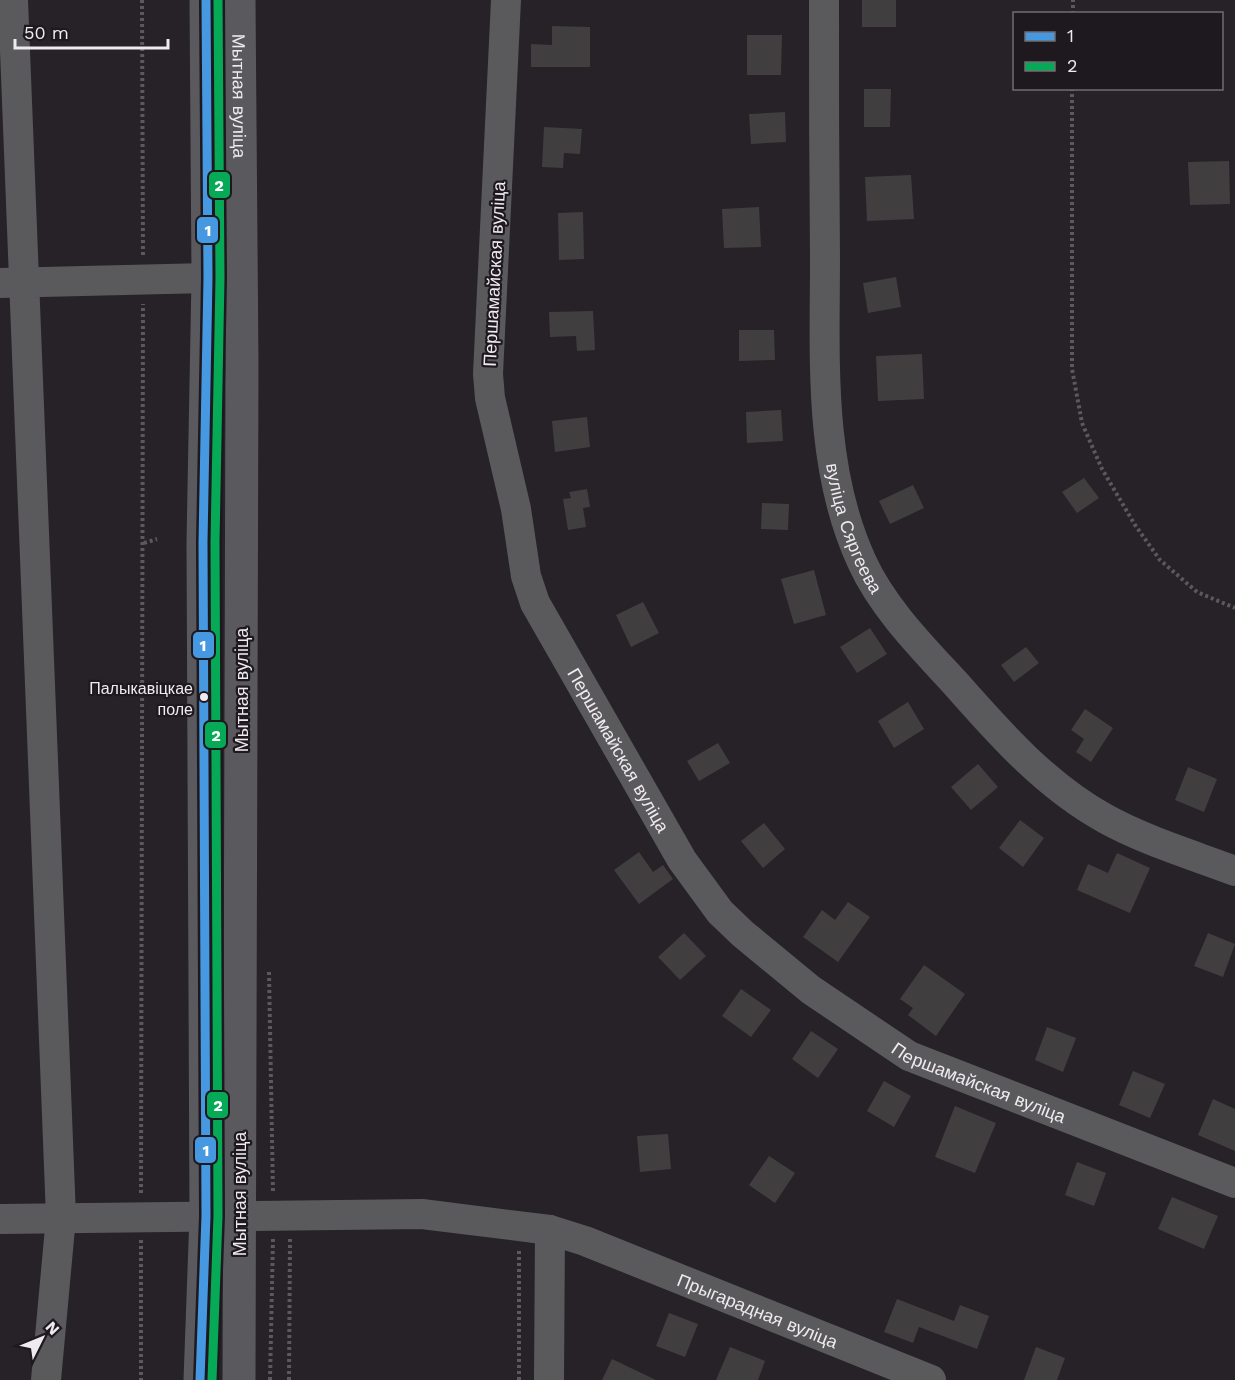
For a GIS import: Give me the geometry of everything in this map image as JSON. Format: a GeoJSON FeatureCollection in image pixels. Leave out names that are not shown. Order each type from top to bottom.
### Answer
{"type":"FeatureCollection","features":[{"type":"Feature","properties":{"kind":"main road","name":"Мытная вуліца"},"geometry":{"type":"LineString","coordinates":[[200,1380],[206,1216],[204,542],[208,278],[206,0]]}},
{"type":"Feature","properties":{"kind":"main road","name":"Мытная вуліца"},"geometry":{"type":"LineString","coordinates":[[239,0],[242,365],[239,1380]]}},
{"type":"Feature","properties":{"kind":"street"},"geometry":{"type":"LineString","coordinates":[[13,0],[11,283],[61,1218],[46,1380]]}},
{"type":"Feature","properties":{"kind":"street","name":"Першамайская вуліца"},"geometry":{"type":"LineString","coordinates":[[506,0],[488,374],[490,398],[516,510],[526,576],[546,628],[604,721],[682,860],[714,905],[743,934],[812,990],[909,1056],[1235,1183]]}},
{"type":"Feature","properties":{"kind":"street","name":"вуліца Сяргеева"},"geometry":{"type":"LineString","coordinates":[[824,0],[825,365],[829,437],[841,502],[862,563],[888,604],[928,653],[1024,758],[1054,785],[1108,821],[1235,871]]}},
{"type":"Feature","properties":{"kind":"street"},"geometry":{"type":"LineString","coordinates":[[11,283],[143,282],[208,278]]}},
{"type":"Feature","properties":{"kind":"street","name":"Прыгарадная вуліца"},"geometry":{"type":"LineString","coordinates":[[0,1219],[422,1214],[550,1230],[585,1241],[931,1380]]}},
{"type":"Feature","properties":{"kind":"street"},"geometry":{"type":"LineString","coordinates":[[549,1380],[550,1230]]}},
{"type":"Feature","properties":{"kind":"path"},"geometry":{"type":"LineString","coordinates":[[141,1380],[144,543],[142,0]]}},
{"type":"Feature","properties":{"kind":"path"},"geometry":{"type":"LineString","coordinates":[[1072,90],[1072,369],[1082,423],[1102,469],[1135,525],[1160,560],[1197,592],[1235,608]]}},
{"type":"Feature","properties":{"kind":"path"},"geometry":{"type":"LineString","coordinates":[[144,543],[156,539]]}},
{"type":"Feature","properties":{"kind":"path"},"geometry":{"type":"LineString","coordinates":[[289,1380],[290,1215]]}},
{"type":"Feature","properties":{"kind":"path"},"geometry":{"type":"LineString","coordinates":[[519,1226],[519,1380]]}},
{"type":"Feature","properties":{"kind":"building"},"geometry":{"type":"Polygon","coordinates":[[[862,0],[896,0],[896,27],[862,27],[862,0]]]}},
{"type":"Feature","properties":{"kind":"building"},"geometry":{"type":"Polygon","coordinates":[[[552,26],[590,27],[590,67],[531,67],[531,44],[552,45],[552,26]]]}},
{"type":"Feature","properties":{"kind":"building"},"geometry":{"type":"Polygon","coordinates":[[[747,35],[782,35],[781,75],[747,75],[747,35]]]}},
{"type":"Feature","properties":{"kind":"building"},"geometry":{"type":"Polygon","coordinates":[[[864,89],[891,89],[890,127],[864,127],[864,89]]]}},
{"type":"Feature","properties":{"kind":"building"},"geometry":{"type":"Polygon","coordinates":[[[785,112],[786,142],[751,144],[749,114],[785,112]]]}},
{"type":"Feature","properties":{"kind":"building"},"geometry":{"type":"Polygon","coordinates":[[[544,127],[582,129],[580,154],[564,153],[563,168],[542,167],[544,127]]]}},
{"type":"Feature","properties":{"kind":"building"},"geometry":{"type":"Polygon","coordinates":[[[1229,161],[1230,204],[1190,205],[1188,162],[1229,161]]]}},
{"type":"Feature","properties":{"kind":"building"},"geometry":{"type":"Polygon","coordinates":[[[911,175],[914,219],[867,221],[865,177],[911,175]]]}},
{"type":"Feature","properties":{"kind":"building"},"geometry":{"type":"Polygon","coordinates":[[[759,207],[761,247],[724,248],[722,209],[759,207]]]}},
{"type":"Feature","properties":{"kind":"building"},"geometry":{"type":"Polygon","coordinates":[[[583,212],[584,259],[559,260],[558,213],[583,212]]]}},
{"type":"Feature","properties":{"kind":"building"},"geometry":{"type":"Polygon","coordinates":[[[896,277],[901,307],[868,313],[863,283],[896,277]]]}},
{"type":"Feature","properties":{"kind":"building"},"geometry":{"type":"Polygon","coordinates":[[[593,311],[595,350],[577,351],[576,336],[550,337],[549,312],[593,311]]]}},
{"type":"Feature","properties":{"kind":"building"},"geometry":{"type":"Polygon","coordinates":[[[739,330],[774,330],[775,360],[739,361],[739,330]]]}},
{"type":"Feature","properties":{"kind":"building"},"geometry":{"type":"Polygon","coordinates":[[[922,354],[924,399],[878,401],[876,356],[922,354]]]}},
{"type":"Feature","properties":{"kind":"building"},"geometry":{"type":"Polygon","coordinates":[[[781,410],[783,441],[747,443],[746,412],[781,410]]]}},
{"type":"Feature","properties":{"kind":"building"},"geometry":{"type":"Polygon","coordinates":[[[587,417],[590,447],[555,452],[552,421],[587,417]]]}},
{"type":"Feature","properties":{"kind":"building"},"geometry":{"type":"Polygon","coordinates":[[[1084,478],[1099,498],[1077,513],[1062,492],[1084,478]]]}},
{"type":"Feature","properties":{"kind":"building"},"geometry":{"type":"Polygon","coordinates":[[[913,485],[924,508],[890,524],[879,501],[913,485]]]}},
{"type":"Feature","properties":{"kind":"building"},"geometry":{"type":"Polygon","coordinates":[[[587,489],[590,507],[583,508],[586,527],[568,530],[563,499],[571,498],[569,492],[587,489]]]}},
{"type":"Feature","properties":{"kind":"building"},"geometry":{"type":"Polygon","coordinates":[[[762,503],[789,504],[788,530],[761,529],[762,503]]]}},
{"type":"Feature","properties":{"kind":"building"},"geometry":{"type":"Polygon","coordinates":[[[814,570],[826,615],[794,624],[781,579],[814,570]]]}},
{"type":"Feature","properties":{"kind":"building"},"geometry":{"type":"Polygon","coordinates":[[[643,602],[659,633],[631,647],[616,615],[643,602]]]}},
{"type":"Feature","properties":{"kind":"building"},"geometry":{"type":"Polygon","coordinates":[[[870,628],[887,654],[857,673],[840,647],[870,628]]]}},
{"type":"Feature","properties":{"kind":"building"},"geometry":{"type":"Polygon","coordinates":[[[1026,647],[1039,663],[1014,682],[1001,665],[1026,647]]]}},
{"type":"Feature","properties":{"kind":"building"},"geometry":{"type":"Polygon","coordinates":[[[908,702],[924,729],[894,748],[878,721],[908,702]]]}},
{"type":"Feature","properties":{"kind":"building"},"geometry":{"type":"Polygon","coordinates":[[[1085,709],[1113,728],[1091,762],[1076,752],[1084,739],[1071,730],[1085,709]]]}},
{"type":"Feature","properties":{"kind":"building"},"geometry":{"type":"Polygon","coordinates":[[[718,743],[730,763],[699,781],[687,761],[718,743]]]}},
{"type":"Feature","properties":{"kind":"building"},"geometry":{"type":"Polygon","coordinates":[[[978,764],[998,787],[971,810],[951,787],[978,764]]]}},
{"type":"Feature","properties":{"kind":"building"},"geometry":{"type":"Polygon","coordinates":[[[1188,767],[1217,779],[1204,812],[1175,800],[1188,767]]]}},
{"type":"Feature","properties":{"kind":"building"},"geometry":{"type":"Polygon","coordinates":[[[1020,820],[1044,838],[1023,867],[999,848],[1020,820]]]}},
{"type":"Feature","properties":{"kind":"building"},"geometry":{"type":"Polygon","coordinates":[[[764,823],[785,849],[763,868],[741,841],[764,823]]]}},
{"type":"Feature","properties":{"kind":"building"},"geometry":{"type":"Polygon","coordinates":[[[639,852],[653,872],[663,865],[673,879],[639,904],[614,870],[639,852]]]}},
{"type":"Feature","properties":{"kind":"building"},"geometry":{"type":"Polygon","coordinates":[[[1117,853],[1150,868],[1130,913],[1077,890],[1088,864],[1108,873],[1117,853]]]}},
{"type":"Feature","properties":{"kind":"building"},"geometry":{"type":"Polygon","coordinates":[[[848,902],[870,917],[838,962],[803,937],[822,910],[835,920],[848,902]]]}},
{"type":"Feature","properties":{"kind":"building"},"geometry":{"type":"Polygon","coordinates":[[[684,933],[706,956],[680,980],[658,957],[684,933]]]}},
{"type":"Feature","properties":{"kind":"building"},"geometry":{"type":"Polygon","coordinates":[[[1208,933],[1235,944],[1223,977],[1194,966],[1208,933]]]}},
{"type":"Feature","properties":{"kind":"building"},"geometry":{"type":"Polygon","coordinates":[[[924,965],[965,994],[936,1036],[908,1015],[913,1008],[900,999],[924,965]]]}},
{"type":"Feature","properties":{"kind":"building"},"geometry":{"type":"Polygon","coordinates":[[[741,989],[771,1010],[751,1037],[722,1016],[741,989]]]}},
{"type":"Feature","properties":{"kind":"building"},"geometry":{"type":"Polygon","coordinates":[[[1047,1027],[1076,1038],[1063,1072],[1035,1060],[1047,1027]]]}},
{"type":"Feature","properties":{"kind":"building"},"geometry":{"type":"Polygon","coordinates":[[[811,1031],[838,1049],[818,1078],[792,1059],[811,1031]]]}},
{"type":"Feature","properties":{"kind":"building"},"geometry":{"type":"Polygon","coordinates":[[[1133,1071],[1165,1084],[1150,1118],[1119,1105],[1133,1071]]]}},
{"type":"Feature","properties":{"kind":"building"},"geometry":{"type":"Polygon","coordinates":[[[884,1081],[911,1096],[894,1127],[867,1111],[884,1081]]]}},
{"type":"Feature","properties":{"kind":"building"},"geometry":{"type":"Polygon","coordinates":[[[1213,1099],[1235,1109],[1235,1151],[1198,1135],[1213,1099]]]}},
{"type":"Feature","properties":{"kind":"building"},"geometry":{"type":"Polygon","coordinates":[[[955,1106],[996,1123],[975,1173],[935,1157],[955,1106]]]}},
{"type":"Feature","properties":{"kind":"building"},"geometry":{"type":"Polygon","coordinates":[[[668,1134],[671,1169],[640,1172],[637,1136],[668,1134]]]}},
{"type":"Feature","properties":{"kind":"building"},"geometry":{"type":"Polygon","coordinates":[[[769,1156],[795,1173],[775,1203],[749,1185],[769,1156]]]}},
{"type":"Feature","properties":{"kind":"building"},"geometry":{"type":"Polygon","coordinates":[[[1077,1162],[1106,1173],[1094,1206],[1065,1195],[1077,1162]]]}},
{"type":"Feature","properties":{"kind":"building"},"geometry":{"type":"Polygon","coordinates":[[[1172,1197],[1218,1216],[1204,1249],[1158,1229],[1172,1197]]]}},
{"type":"Feature","properties":{"kind":"building"},"geometry":{"type":"Polygon","coordinates":[[[897,1299],[954,1321],[960,1305],[989,1316],[977,1349],[919,1327],[913,1343],[884,1332],[897,1299]]]}},
{"type":"Feature","properties":{"kind":"building"},"geometry":{"type":"Polygon","coordinates":[[[669,1313],[698,1324],[685,1357],[656,1346],[669,1313]]]}},
{"type":"Feature","properties":{"kind":"building"},"geometry":{"type":"Polygon","coordinates":[[[730,1347],[765,1361],[758,1380],[716,1380],[730,1347]]]}},
{"type":"Feature","properties":{"kind":"building"},"geometry":{"type":"Polygon","coordinates":[[[1036,1347],[1065,1358],[1057,1380],[1024,1380],[1036,1347]]]}},
{"type":"Feature","properties":{"kind":"building"},"geometry":{"type":"Polygon","coordinates":[[[612,1359],[656,1380],[602,1380],[612,1359]]]}},
{"type":"Feature","properties":{"kind":"transit line","name":"1"},"geometry":{"type":"LineString","coordinates":[[200,1380],[206,1216],[203,542],[208,278],[206,0]]}},
{"type":"Feature","properties":{"kind":"transit line","name":"2"},"geometry":{"type":"LineString","coordinates":[[212,1380],[218,1216],[215,542],[220,278],[218,0]]}},
{"type":"Feature","properties":{"kind":"place","name":"Палыкавіцкае поле"},"geometry":{"type":"Point","coordinates":[204,697]}}]}
